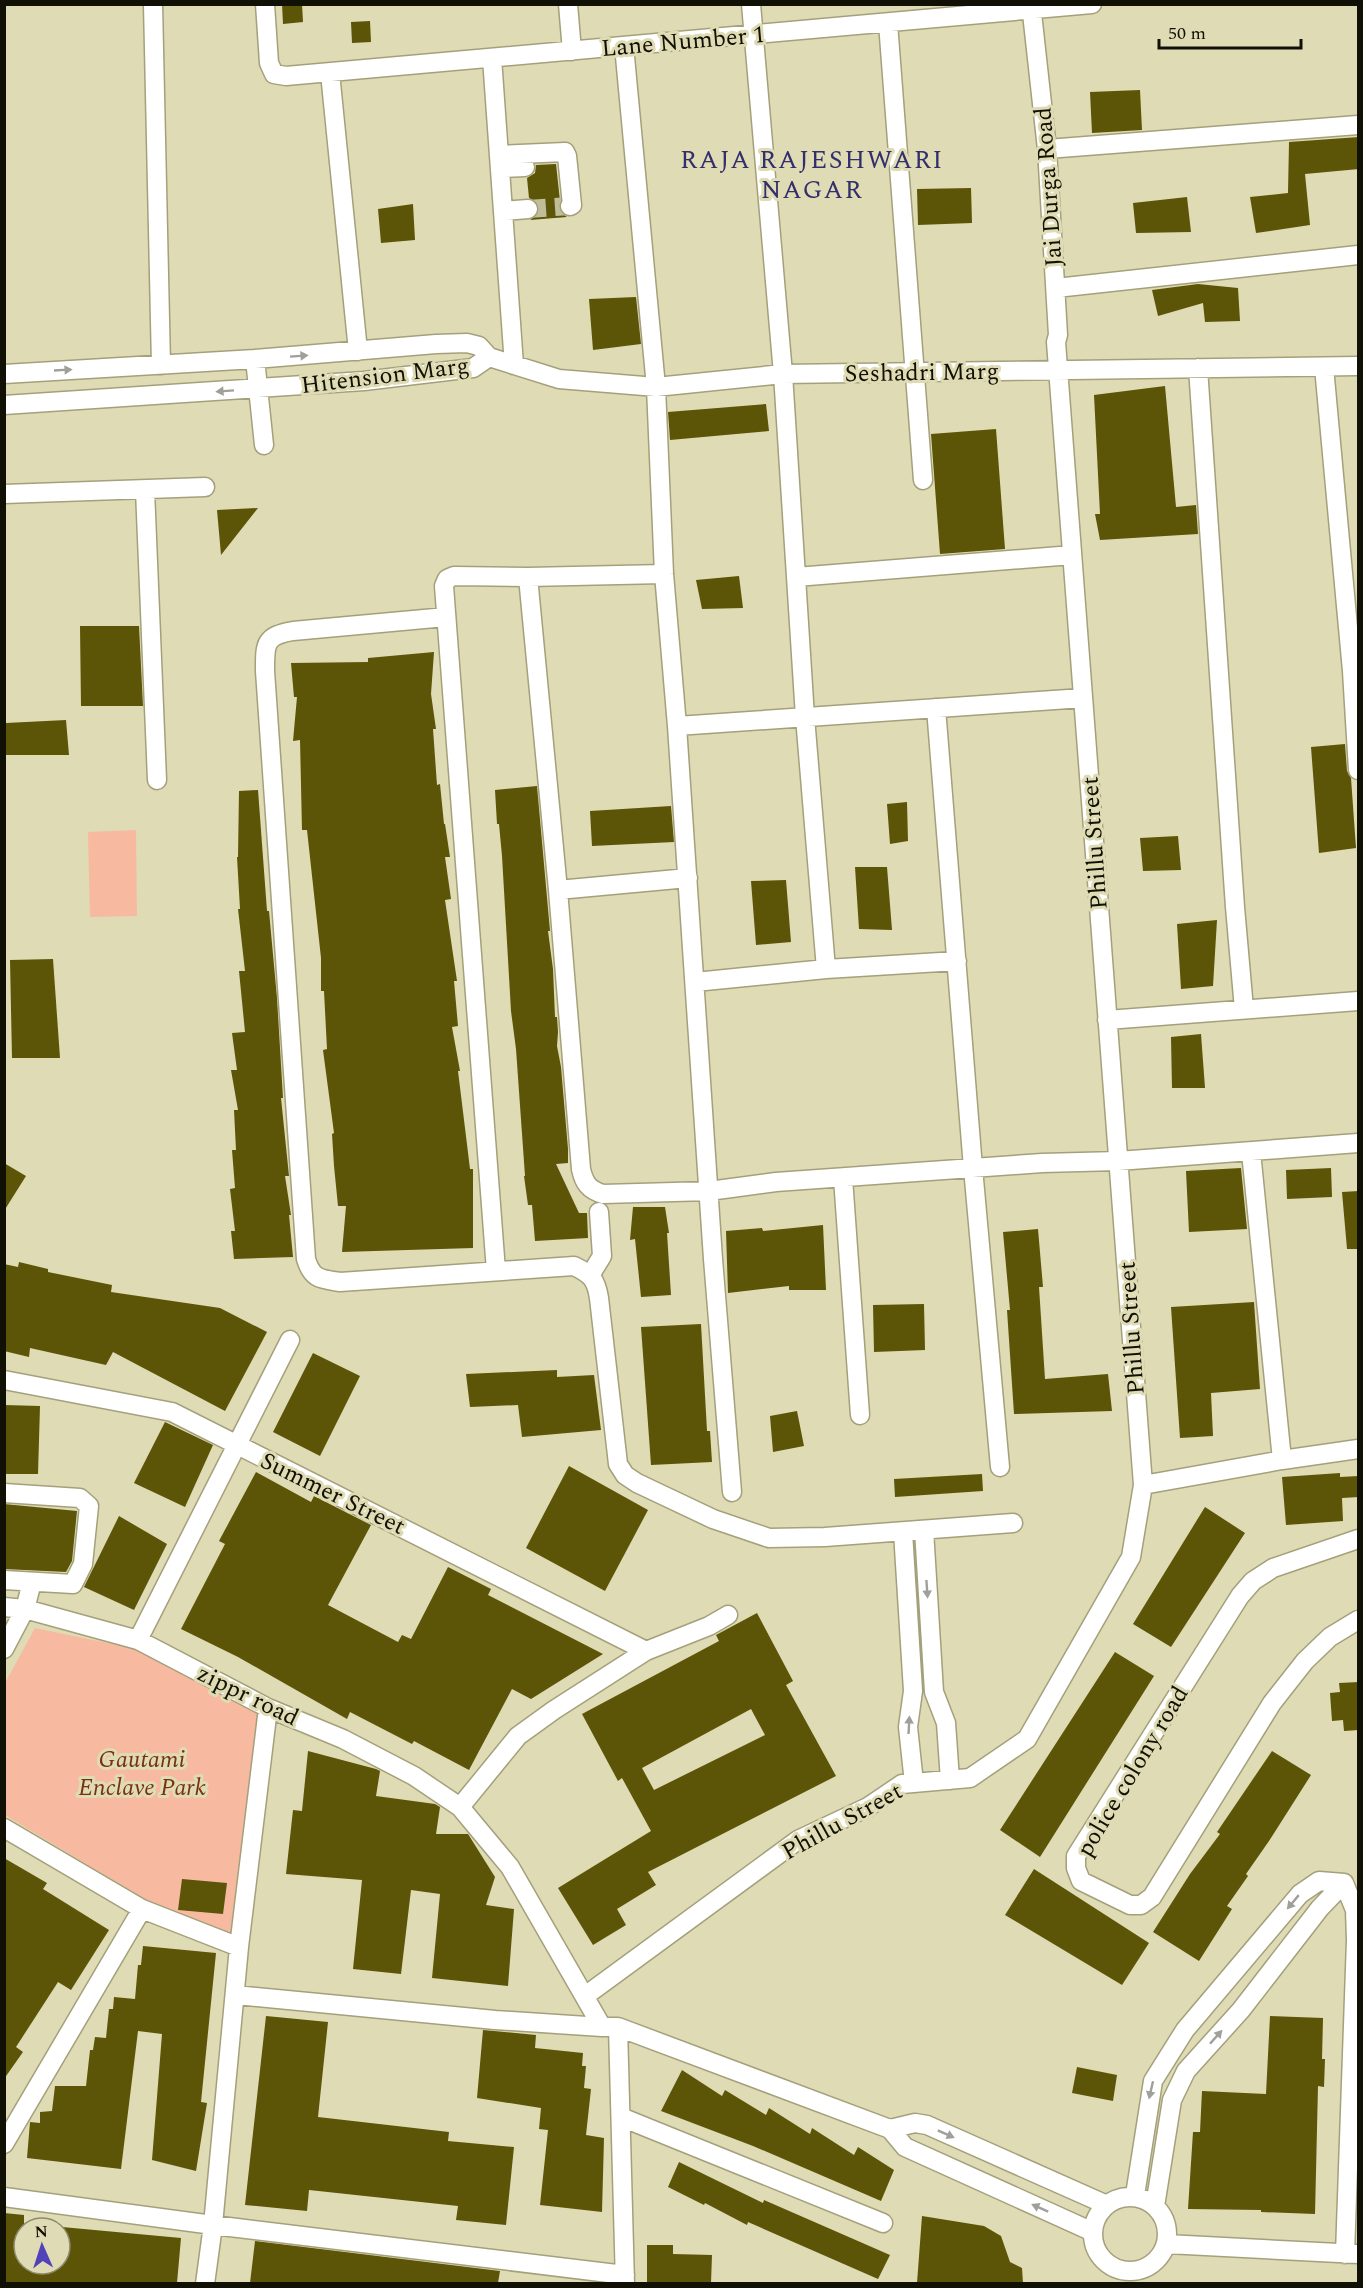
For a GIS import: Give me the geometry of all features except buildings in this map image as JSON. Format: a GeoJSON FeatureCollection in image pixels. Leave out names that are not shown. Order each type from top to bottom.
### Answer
{"type":"FeatureCollection","features":[{"type":"Feature","properties":{"kind":"street"},"geometry":{"type":"LineString","coordinates":[[153,4],[161,365]]}},
{"type":"Feature","properties":{"kind":"street","name":"Lane Number 1"},"geometry":{"type":"LineString","coordinates":[[265,4],[268,63],[274,74],[286,76],[888,23],[1032,7],[1092,4]]}},
{"type":"Feature","properties":{"kind":"street"},"geometry":{"type":"LineString","coordinates":[[568,4],[572,51]]}},
{"type":"Feature","properties":{"kind":"street"},"geometry":{"type":"LineString","coordinates":[[751,4],[783,374],[826,969]]}},
{"type":"Feature","properties":{"kind":"street","name":"Jai Durga Road"},"geometry":{"type":"LineString","coordinates":[[1032,7],[1047,149],[1056,288],[1058,370]]}},
{"type":"Feature","properties":{"kind":"street"},"geometry":{"type":"LineString","coordinates":[[888,23],[923,480]]}},
{"type":"Feature","properties":{"kind":"street"},"geometry":{"type":"LineString","coordinates":[[624,46],[656,387],[664,574],[732,1492]]}},
{"type":"Feature","properties":{"kind":"street"},"geometry":{"type":"LineString","coordinates":[[492,58],[514,365]]}},
{"type":"Feature","properties":{"kind":"street"},"geometry":{"type":"LineString","coordinates":[[330,73],[358,351]]}},
{"type":"Feature","properties":{"kind":"street"},"geometry":{"type":"LineString","coordinates":[[1047,149],[1359,125]]}},
{"type":"Feature","properties":{"kind":"street"},"geometry":{"type":"LineString","coordinates":[[500,162],[565,152],[572,205],[570,206]]}},
{"type":"Feature","properties":{"kind":"street"},"geometry":{"type":"LineString","coordinates":[[500,162],[525,167]]}},
{"type":"Feature","properties":{"kind":"street"},"geometry":{"type":"LineString","coordinates":[[503,211],[528,209]]}},
{"type":"Feature","properties":{"kind":"street"},"geometry":{"type":"LineString","coordinates":[[1056,288],[1359,255]]}},
{"type":"Feature","properties":{"kind":"street","name":"Hitension Marg"},"geometry":{"type":"LineString","coordinates":[[4,374],[255,359],[467,343],[479,346],[489,357],[473,368],[450,372],[258,389],[4,405]]}},
{"type":"Feature","properties":{"kind":"street","name":"Seshadri Marg"},"geometry":{"type":"LineString","coordinates":[[489,357],[559,379],[656,387],[783,374],[1359,366]]}},
{"type":"Feature","properties":{"kind":"street"},"geometry":{"type":"LineString","coordinates":[[255,359],[264,445]]}},
{"type":"Feature","properties":{"kind":"street"},"geometry":{"type":"LineString","coordinates":[[1323,367],[1352,670],[1359,770]]}},
{"type":"Feature","properties":{"kind":"street"},"geometry":{"type":"LineString","coordinates":[[1198,368],[1244,1009]]}},
{"type":"Feature","properties":{"kind":"street","name":"Phillu Street"},"geometry":{"type":"LineString","coordinates":[[585,1996],[798,1840],[868,1807],[902,1784],[970,1778],[1027,1739],[1131,1557],[1143,1485],[1058,370]]}},
{"type":"Feature","properties":{"kind":"street"},"geometry":{"type":"LineString","coordinates":[[4,494],[205,487]]}},
{"type":"Feature","properties":{"kind":"street"},"geometry":{"type":"LineString","coordinates":[[145,490],[157,780]]}},
{"type":"Feature","properties":{"kind":"street"},"geometry":{"type":"LineString","coordinates":[[796,577],[1072,555]]}},
{"type":"Feature","properties":{"kind":"street"},"geometry":{"type":"LineString","coordinates":[[496,1271],[444,586],[449,578],[664,574]]}},
{"type":"Feature","properties":{"kind":"street"},"geometry":{"type":"LineString","coordinates":[[528,577],[584,1179],[594,1191],[603,1194],[709,1191],[776,1182],[973,1168],[1118,1161],[1359,1143]]}},
{"type":"Feature","properties":{"kind":"street"},"geometry":{"type":"LineString","coordinates":[[446,617],[279,633],[270,638],[266,646],[267,692],[306,1259],[310,1271],[317,1277],[340,1282],[574,1266],[591,1274],[597,1283],[618,1464],[625,1475],[637,1483],[713,1519],[769,1538],[825,1537],[1012,1523]]}},
{"type":"Feature","properties":{"kind":"street"},"geometry":{"type":"LineString","coordinates":[[677,726],[1083,698]]}},
{"type":"Feature","properties":{"kind":"street"},"geometry":{"type":"LineString","coordinates":[[936,708],[1000,1467]]}},
{"type":"Feature","properties":{"kind":"street"},"geometry":{"type":"LineString","coordinates":[[558,890],[688,878]]}},
{"type":"Feature","properties":{"kind":"street"},"geometry":{"type":"LineString","coordinates":[[695,982],[826,969],[957,961]]}},
{"type":"Feature","properties":{"kind":"street"},"geometry":{"type":"LineString","coordinates":[[1107,1020],[1359,1001]]}},
{"type":"Feature","properties":{"kind":"street"},"geometry":{"type":"LineString","coordinates":[[1251,1152],[1282,1460]]}},
{"type":"Feature","properties":{"kind":"street"},"geometry":{"type":"LineString","coordinates":[[843,1178],[860,1414]]}},
{"type":"Feature","properties":{"kind":"street"},"geometry":{"type":"LineString","coordinates":[[591,1274],[602,1256],[599,1212]]}},
{"type":"Feature","properties":{"kind":"street"},"geometry":{"type":"LineString","coordinates":[[138,1640],[290,1340]]}},
{"type":"Feature","properties":{"kind":"street","name":"Summer Street"},"geometry":{"type":"LineString","coordinates":[[4,1380],[172,1412],[646,1651]]}},
{"type":"Feature","properties":{"kind":"street"},"geometry":{"type":"LineString","coordinates":[[1143,1485],[1282,1460],[1359,1449]]}},
{"type":"Feature","properties":{"kind":"street"},"geometry":{"type":"LineString","coordinates":[[4,1493],[80,1498],[89,1506],[83,1564],[73,1584],[4,1580]]}},
{"type":"Feature","properties":{"kind":"street"},"geometry":{"type":"LineString","coordinates":[[924,1530],[934,1692],[946,1724],[950,1780]]}},
{"type":"Feature","properties":{"kind":"street"},"geometry":{"type":"LineString","coordinates":[[903,1532],[913,1691],[908,1727],[914,1783]]}},
{"type":"Feature","properties":{"kind":"street","name":"police colony road"},"geometry":{"type":"LineString","coordinates":[[1359,1539],[1273,1568],[1253,1581],[1240,1596],[1076,1856],[1076,1868],[1081,1881],[1130,1905],[1141,1905],[1152,1897],[1272,1703],[1305,1661],[1330,1637],[1359,1620]]}},
{"type":"Feature","properties":{"kind":"street"},"geometry":{"type":"LineString","coordinates":[[4,1649],[25,1609],[32,1582]]}},
{"type":"Feature","properties":{"kind":"street","name":"zippr road"},"geometry":{"type":"LineString","coordinates":[[4,1607],[25,1609],[138,1640],[268,1708],[343,1739],[414,1776],[460,1807],[510,1867],[585,1996],[610,2027]]}},
{"type":"Feature","properties":{"kind":"street"},"geometry":{"type":"LineString","coordinates":[[460,1807],[518,1736],[554,1710],[646,1651],[709,1626],[728,1615]]}},
{"type":"Feature","properties":{"kind":"street"},"geometry":{"type":"LineString","coordinates":[[205,2283],[236,1995],[238,1947],[268,1708]]}},
{"type":"Feature","properties":{"kind":"street"},"geometry":{"type":"LineString","coordinates":[[4,1828],[142,1909],[238,1947]]}},
{"type":"Feature","properties":{"kind":"street"},"geometry":{"type":"LineString","coordinates":[[1135,2195],[1153,2081],[1185,2030],[1300,1894],[1319,1881],[1344,1883]]}},
{"type":"Feature","properties":{"kind":"street"},"geometry":{"type":"LineString","coordinates":[[1155,2206],[1172,2100],[1186,2072],[1241,2010],[1320,1908],[1344,1883]]}},
{"type":"Feature","properties":{"kind":"street"},"geometry":{"type":"LineString","coordinates":[[1167,2244],[1352,2254],[1356,1940],[1355,1911],[1344,1883]]}},
{"type":"Feature","properties":{"kind":"street"},"geometry":{"type":"LineString","coordinates":[[4,2144],[142,1909]]}},
{"type":"Feature","properties":{"kind":"street"},"geometry":{"type":"LineString","coordinates":[[236,1995],[495,2020],[610,2027],[890,2129],[905,2147],[1093,2232]]}},
{"type":"Feature","properties":{"kind":"street"},"geometry":{"type":"LineString","coordinates":[[4,2197],[625,2279],[621,2117],[610,2027]]}},
{"type":"Feature","properties":{"kind":"street"},"geometry":{"type":"LineString","coordinates":[[1166,2059],[1186,2072]]}},
{"type":"Feature","properties":{"kind":"street"},"geometry":{"type":"LineString","coordinates":[[621,2117],[883,2223]]}},
{"type":"Feature","properties":{"kind":"street"},"geometry":{"type":"LineString","coordinates":[[890,2129],[915,2123],[927,2125],[1107,2205]]}},
{"type":"Feature","properties":{"kind":"street"},"geometry":{"type":"LineString","coordinates":[[1135,2195],[1155,2206],[1163,2215],[1167,2226],[1167,2244],[1157,2260],[1147,2267],[1122,2277],[1100,2256],[1095,2244],[1094,2224],[1102,2209],[1107,2205],[1135,2195]]}},
{"type":"Feature","properties":{"kind":"green space"},"geometry":{"type":"Polygon","coordinates":[[[136,830],[137,916],[90,917],[88,832],[136,830]]]}},
{"type":"Feature","properties":{"kind":"green space","name":"Gautami Enclave Park"},"geometry":{"type":"Polygon","coordinates":[[[35,1628],[132,1648],[259,1711],[230,1935],[149,1902],[5,1815],[5,1683],[35,1628]]]}},
{"type":"Feature","properties":{"kind":"tunnel"},"geometry":{"type":"LineString","coordinates":[[528,209],[570,206]]}},
{"type":"Feature","properties":{"kind":"district","name":"RAJA RAJESHWARI NAGAR"},"geometry":{"type":"Point","coordinates":[812,174]}}]}
